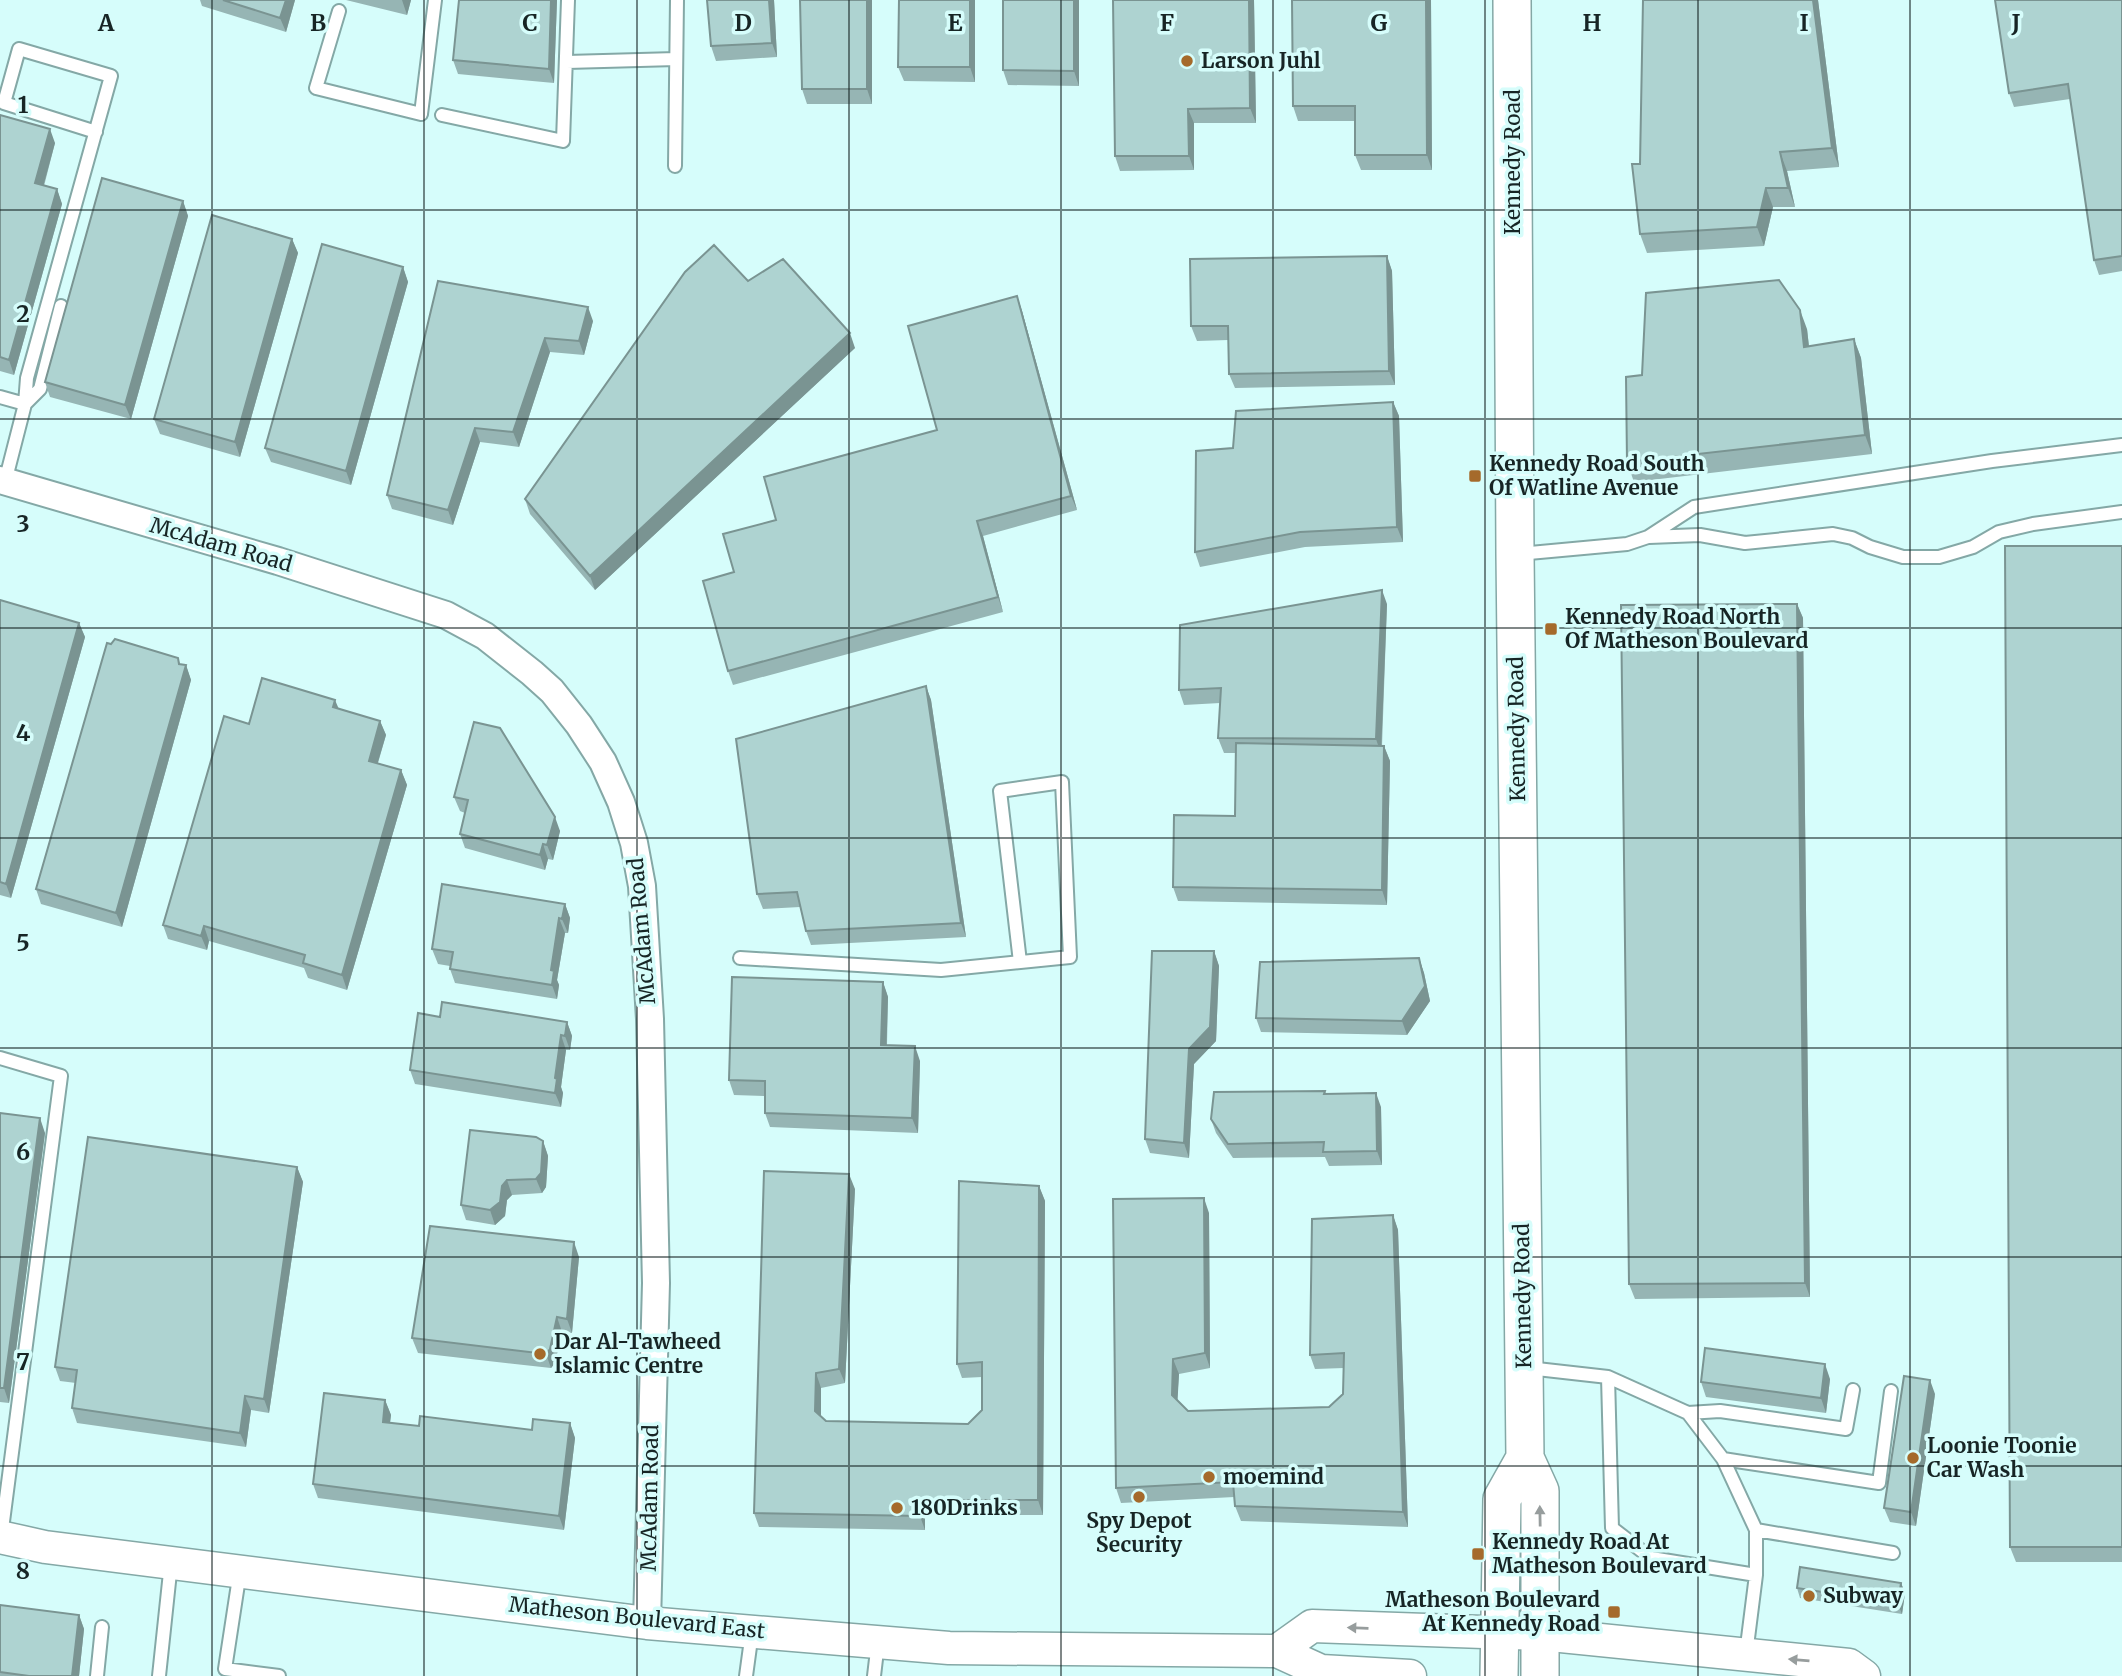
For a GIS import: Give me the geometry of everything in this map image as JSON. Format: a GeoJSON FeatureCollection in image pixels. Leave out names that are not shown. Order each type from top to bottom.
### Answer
{"type":"FeatureCollection","features":[{"type":"Feature","properties":{"kind":"main road","name":"Kennedy Road"},"geometry":{"type":"LineString","coordinates":[[1512,0],[1525,1458],[1540,1491],[1541,1676]]}},
{"type":"Feature","properties":{"kind":"main road","name":"Kennedy Road"},"geometry":{"type":"LineString","coordinates":[[1499,1676],[1502,1499],[1525,1458]]}},
{"type":"Feature","properties":{"kind":"street","name":"McAdam Road"},"geometry":{"type":"LineString","coordinates":[[3,481],[278,561],[446,615],[485,636],[520,662],[552,691],[603,762],[621,802],[634,843],[642,886],[650,1019],[656,1283],[647,1623]]}},
{"type":"Feature","properties":{"kind":"street","name":"Matheson Boulevard East"},"geometry":{"type":"LineString","coordinates":[[0,1537],[45,1547],[647,1623],[949,1648],[1277,1651],[1321,1671],[1410,1676]]}},
{"type":"Feature","properties":{"kind":"street"},"geometry":{"type":"LineString","coordinates":[[1277,1651],[1312,1626],[1541,1634],[1849,1665],[1864,1676]]}},
{"type":"Feature","properties":{"kind":"lane"},"geometry":{"type":"LineString","coordinates":[[339,11],[316,88],[421,114],[435,0]]}},
{"type":"Feature","properties":{"kind":"lane"},"geometry":{"type":"LineString","coordinates":[[442,115],[563,141],[568,0]]}},
{"type":"Feature","properties":{"kind":"lane"},"geometry":{"type":"LineString","coordinates":[[675,166],[677,0]]}},
{"type":"Feature","properties":{"kind":"lane"},"geometry":{"type":"LineString","coordinates":[[3,481],[24,404],[27,378],[96,132],[111,76],[19,48],[4,103],[96,132]]}},
{"type":"Feature","properties":{"kind":"lane"},"geometry":{"type":"LineString","coordinates":[[567,62],[676,59]]}},
{"type":"Feature","properties":{"kind":"lane"},"geometry":{"type":"LineString","coordinates":[[24,404],[40,389],[61,306]]}},
{"type":"Feature","properties":{"kind":"lane"},"geometry":{"type":"LineString","coordinates":[[0,397],[24,404]]}},
{"type":"Feature","properties":{"kind":"lane"},"geometry":{"type":"LineString","coordinates":[[1515,554],[1627,544],[1648,537],[1694,507],[1992,461],[2122,444]]}},
{"type":"Feature","properties":{"kind":"lane"},"geometry":{"type":"LineString","coordinates":[[1648,537],[1700,536],[1745,543],[1833,534],[1852,538],[1870,547],[1903,557],[1939,557],[1973,547],[1998,532],[2033,524],[2122,512]]}},
{"type":"Feature","properties":{"kind":"lane"},"geometry":{"type":"LineString","coordinates":[[740,958],[941,970],[1070,957],[1062,782],[1000,791],[1020,962]]}},
{"type":"Feature","properties":{"kind":"lane"},"geometry":{"type":"LineString","coordinates":[[0,1058],[61,1076],[6,1439],[0,1537]]}},
{"type":"Feature","properties":{"kind":"lane"},"geometry":{"type":"LineString","coordinates":[[1524,1368],[1608,1377],[1688,1413],[1720,1412],[1846,1429],[1853,1390]]}},
{"type":"Feature","properties":{"kind":"lane"},"geometry":{"type":"LineString","coordinates":[[1608,1377],[1612,1528],[1651,1558],[1756,1574]]}},
{"type":"Feature","properties":{"kind":"lane"},"geometry":{"type":"LineString","coordinates":[[1723,1459],[1879,1483],[1891,1391]]}},
{"type":"Feature","properties":{"kind":"lane"},"geometry":{"type":"LineString","coordinates":[[1688,1413],[1723,1459],[1756,1530],[1756,1574],[1746,1655]]}},
{"type":"Feature","properties":{"kind":"lane"},"geometry":{"type":"LineString","coordinates":[[1756,1530],[1893,1553]]}},
{"type":"Feature","properties":{"kind":"lane"},"geometry":{"type":"LineString","coordinates":[[159,1676],[171,1562]]}},
{"type":"Feature","properties":{"kind":"lane"},"geometry":{"type":"LineString","coordinates":[[240,1571],[225,1672],[279,1676]]}},
{"type":"Feature","properties":{"kind":"lane"},"geometry":{"type":"LineString","coordinates":[[96,1676],[102,1627]]}},
{"type":"Feature","properties":{"kind":"lane"},"geometry":{"type":"LineString","coordinates":[[746,1676],[752,1632]]}},
{"type":"Feature","properties":{"kind":"lane"},"geometry":{"type":"LineString","coordinates":[[874,1676],[878,1642]]}},
{"type":"Feature","properties":{"kind":"building"},"geometry":{"type":"Polygon","coordinates":[[[223,0],[286,0],[280,18],[223,0]]]}},
{"type":"Feature","properties":{"kind":"building"},"geometry":{"type":"Polygon","coordinates":[[[459,0],[551,0],[549,69],[453,60],[459,0]]]}},
{"type":"Feature","properties":{"kind":"building"},"geometry":{"type":"Polygon","coordinates":[[[707,0],[769,0],[772,43],[711,46],[707,0]]]}},
{"type":"Feature","properties":{"kind":"building"},"geometry":{"type":"Polygon","coordinates":[[[800,0],[867,0],[867,89],[802,89],[800,0]]]}},
{"type":"Feature","properties":{"kind":"building"},"geometry":{"type":"Polygon","coordinates":[[[899,0],[970,0],[970,67],[898,67],[899,0]]]}},
{"type":"Feature","properties":{"kind":"building"},"geometry":{"type":"Polygon","coordinates":[[[1003,0],[1074,0],[1074,71],[1003,70],[1003,0]]]}},
{"type":"Feature","properties":{"kind":"building","name":"Larson Juhl"},"geometry":{"type":"Polygon","coordinates":[[[1113,0],[1249,0],[1250,108],[1188,109],[1189,156],[1115,156],[1113,0]]]}},
{"type":"Feature","properties":{"kind":"building"},"geometry":{"type":"Polygon","coordinates":[[[1292,0],[1426,0],[1427,155],[1355,155],[1355,106],[1293,106],[1292,0]]]}},
{"type":"Feature","properties":{"kind":"building"},"geometry":{"type":"Polygon","coordinates":[[[1643,0],[1813,0],[1832,148],[1780,152],[1788,188],[1766,188],[1757,227],[1640,234],[1632,164],[1640,164],[1643,0]]]}},
{"type":"Feature","properties":{"kind":"building"},"geometry":{"type":"Polygon","coordinates":[[[1995,0],[2122,0],[2122,256],[2094,260],[2068,84],[2009,93],[1995,0]]]}},
{"type":"Feature","properties":{"kind":"building"},"geometry":{"type":"Polygon","coordinates":[[[0,115],[50,129],[35,183],[57,189],[9,360],[0,357],[0,115]]]}},
{"type":"Feature","properties":{"kind":"building"},"geometry":{"type":"Polygon","coordinates":[[[102,178],[183,201],[125,405],[45,382],[102,178]]]}},
{"type":"Feature","properties":{"kind":"building"},"geometry":{"type":"Polygon","coordinates":[[[212,215],[292,239],[235,442],[154,419],[212,215]]]}},
{"type":"Feature","properties":{"kind":"building"},"geometry":{"type":"Polygon","coordinates":[[[322,244],[403,267],[346,471],[265,448],[322,244]]]}},
{"type":"Feature","properties":{"kind":"building"},"geometry":{"type":"Polygon","coordinates":[[[714,245],[748,281],[783,259],[850,333],[590,576],[525,499],[685,272],[714,245]]]}},
{"type":"Feature","properties":{"kind":"building"},"geometry":{"type":"Polygon","coordinates":[[[1387,256],[1389,371],[1229,374],[1228,326],[1191,326],[1190,259],[1387,256]]]}},
{"type":"Feature","properties":{"kind":"building"},"geometry":{"type":"Polygon","coordinates":[[[1779,280],[1800,310],[1804,347],[1854,339],[1865,435],[1627,462],[1626,377],[1642,375],[1646,293],[1779,280]]]}},
{"type":"Feature","properties":{"kind":"building"},"geometry":{"type":"Polygon","coordinates":[[[438,281],[588,307],[579,341],[545,338],[513,432],[475,428],[448,510],[387,495],[438,281]]]}},
{"type":"Feature","properties":{"kind":"building"},"geometry":{"type":"Polygon","coordinates":[[[1017,296],[1071,496],[977,521],[998,597],[728,671],[703,581],[734,572],[723,534],[776,520],[764,477],[937,430],[908,326],[1017,296]]]}},
{"type":"Feature","properties":{"kind":"building"},"geometry":{"type":"Polygon","coordinates":[[[1393,402],[1397,527],[1300,532],[1195,552],[1196,451],[1233,448],[1236,411],[1393,402]]]}},
{"type":"Feature","properties":{"kind":"building"},"geometry":{"type":"Polygon","coordinates":[[[2005,546],[2122,546],[2122,1547],[2010,1547],[2005,546]]]}},
{"type":"Feature","properties":{"kind":"building"},"geometry":{"type":"Polygon","coordinates":[[[1382,590],[1376,739],[1218,738],[1221,688],[1179,690],[1180,625],[1382,590]]]}},
{"type":"Feature","properties":{"kind":"building"},"geometry":{"type":"Polygon","coordinates":[[[0,600],[79,623],[6,884],[0,882],[0,600]]]}},
{"type":"Feature","properties":{"kind":"building"},"geometry":{"type":"Polygon","coordinates":[[[1797,604],[1805,1283],[1629,1284],[1621,605],[1797,604]]]}},
{"type":"Feature","properties":{"kind":"building"},"geometry":{"type":"Polygon","coordinates":[[[115,639],[178,658],[179,664],[186,665],[116,913],[36,889],[107,643],[111,644],[115,639]]]}},
{"type":"Feature","properties":{"kind":"building"},"geometry":{"type":"Polygon","coordinates":[[[262,678],[335,700],[333,707],[380,721],[369,761],[401,770],[342,975],[303,963],[305,955],[204,926],[201,936],[163,925],[224,716],[249,724],[262,678]]]}},
{"type":"Feature","properties":{"kind":"building"},"geometry":{"type":"Polygon","coordinates":[[[926,686],[961,923],[806,931],[797,892],[757,894],[736,739],[926,686]]]}},
{"type":"Feature","properties":{"kind":"building"},"geometry":{"type":"Polygon","coordinates":[[[474,722],[500,728],[555,817],[547,845],[543,844],[540,855],[460,834],[468,800],[454,797],[474,722]]]}},
{"type":"Feature","properties":{"kind":"building"},"geometry":{"type":"Polygon","coordinates":[[[1236,743],[1384,746],[1382,890],[1173,887],[1174,815],[1235,816],[1236,743]]]}},
{"type":"Feature","properties":{"kind":"building"},"geometry":{"type":"Polygon","coordinates":[[[442,884],[565,904],[562,919],[559,918],[551,970],[554,971],[552,985],[450,969],[453,952],[432,949],[442,884]]]}},
{"type":"Feature","properties":{"kind":"building"},"geometry":{"type":"Polygon","coordinates":[[[1152,951],[1214,951],[1210,1027],[1189,1049],[1184,1143],[1145,1139],[1152,951]]]}},
{"type":"Feature","properties":{"kind":"building"},"geometry":{"type":"Polygon","coordinates":[[[1419,958],[1425,986],[1402,1021],[1256,1018],[1260,962],[1419,958]]]}},
{"type":"Feature","properties":{"kind":"building"},"geometry":{"type":"Polygon","coordinates":[[[732,977],[883,982],[881,1045],[915,1046],[912,1118],[765,1113],[765,1081],[729,1080],[732,977]]]}},
{"type":"Feature","properties":{"kind":"building"},"geometry":{"type":"Polygon","coordinates":[[[442,1002],[567,1022],[565,1036],[561,1035],[555,1093],[410,1070],[418,1013],[440,1017],[442,1002]]]}},
{"type":"Feature","properties":{"kind":"building"},"geometry":{"type":"Polygon","coordinates":[[[1325,1091],[1324,1094],[1376,1093],[1377,1151],[1323,1152],[1324,1142],[1228,1144],[1211,1119],[1214,1092],[1325,1091]]]}},
{"type":"Feature","properties":{"kind":"building"},"geometry":{"type":"Polygon","coordinates":[[[0,1113],[40,1118],[4,1388],[0,1388],[0,1113]]]}},
{"type":"Feature","properties":{"kind":"building"},"geometry":{"type":"Polygon","coordinates":[[[470,1130],[536,1137],[543,1141],[541,1173],[536,1179],[507,1180],[502,1186],[500,1202],[490,1210],[461,1205],[470,1130]]]}},
{"type":"Feature","properties":{"kind":"building"},"geometry":{"type":"Polygon","coordinates":[[[88,1137],[297,1167],[264,1399],[245,1396],[240,1433],[72,1408],[77,1370],[55,1367],[88,1137]]]}},
{"type":"Feature","properties":{"kind":"building"},"geometry":{"type":"Polygon","coordinates":[[[764,1171],[849,1174],[839,1369],[816,1373],[815,1411],[826,1421],[968,1424],[982,1410],[982,1362],[957,1364],[959,1181],[1039,1186],[1038,1500],[920,1500],[920,1516],[754,1513],[764,1171]]]}},
{"type":"Feature","properties":{"kind":"building"},"geometry":{"type":"Polygon","coordinates":[[[1204,1198],[1205,1353],[1173,1359],[1172,1395],[1188,1411],[1329,1407],[1343,1394],[1344,1353],[1310,1355],[1312,1219],[1393,1215],[1403,1512],[1235,1506],[1233,1482],[1116,1488],[1113,1199],[1204,1198]]]}},
{"type":"Feature","properties":{"kind":"building"},"geometry":{"type":"Polygon","coordinates":[[[430,1226],[574,1242],[567,1319],[557,1317],[550,1349],[546,1354],[412,1338],[430,1226]]]}},
{"type":"Feature","properties":{"kind":"building"},"geometry":{"type":"Polygon","coordinates":[[[1705,1348],[1825,1364],[1821,1398],[1701,1382],[1705,1348]]]}},
{"type":"Feature","properties":{"kind":"building","name":"Loonie Toonie Car Wash"},"geometry":{"type":"Polygon","coordinates":[[[1904,1376],[1930,1380],[1911,1512],[1884,1508],[1904,1376]]]}},
{"type":"Feature","properties":{"kind":"building"},"geometry":{"type":"Polygon","coordinates":[[[324,1393],[385,1400],[383,1422],[419,1426],[420,1416],[532,1430],[533,1419],[570,1423],[559,1516],[313,1484],[324,1393]]]}},
{"type":"Feature","properties":{"kind":"building"},"geometry":{"type":"Polygon","coordinates":[[[1800,1567],[1901,1583],[1898,1604],[1797,1588],[1800,1567]]]}},
{"type":"Feature","properties":{"kind":"building"},"geometry":{"type":"Polygon","coordinates":[[[0,1605],[79,1615],[72,1676],[29,1676],[0,1672],[0,1605]]]}},
{"type":"Feature","properties":{"kind":"place","name":"Larson Juhl"},"geometry":{"type":"Point","coordinates":[1187,61]}},
{"type":"Feature","properties":{"kind":"place","name":"Kennedy Road South Of Watline Avenue"},"geometry":{"type":"Point","coordinates":[1475,476]}},
{"type":"Feature","properties":{"kind":"place","name":"Kennedy Road North Of Matheson Boulevard"},"geometry":{"type":"Point","coordinates":[1551,629]}},
{"type":"Feature","properties":{"kind":"place","name":"Dar Al-Tawheed Islamic Centre"},"geometry":{"type":"Point","coordinates":[540,1354]}},
{"type":"Feature","properties":{"kind":"place","name":"Loonie Toonie Car Wash"},"geometry":{"type":"Point","coordinates":[1913,1458]}},
{"type":"Feature","properties":{"kind":"place","name":"moemind"},"geometry":{"type":"Point","coordinates":[1209,1477]}},
{"type":"Feature","properties":{"kind":"place","name":"Spy Depot Security"},"geometry":{"type":"Point","coordinates":[1139,1497]}},
{"type":"Feature","properties":{"kind":"place","name":"180Drinks"},"geometry":{"type":"Point","coordinates":[897,1508]}},
{"type":"Feature","properties":{"kind":"place","name":"Kennedy Road At Matheson Boulevard"},"geometry":{"type":"Point","coordinates":[1478,1554]}},
{"type":"Feature","properties":{"kind":"place","name":"Subway"},"geometry":{"type":"Point","coordinates":[1809,1596]}},
{"type":"Feature","properties":{"kind":"place","name":"Matheson Boulevard At Kennedy Road"},"geometry":{"type":"Point","coordinates":[1614,1612]}}]}
